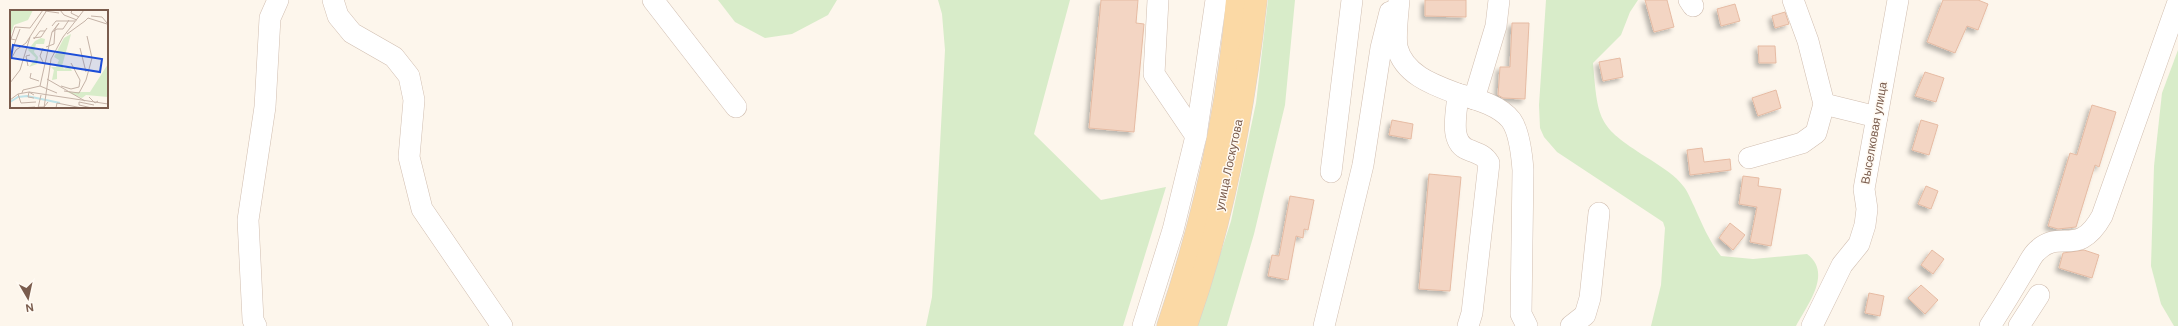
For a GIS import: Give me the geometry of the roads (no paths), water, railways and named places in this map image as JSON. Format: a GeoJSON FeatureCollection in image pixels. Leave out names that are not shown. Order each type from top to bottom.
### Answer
{"type":"FeatureCollection","features":[{"type":"Feature","properties":{"kind":"main road","name":"улица Лоскутова"},"geometry":{"type":"LineString","coordinates":[[1168,326],[1196,235],[1218,142],[1227,90],[1237,0]]}},
{"type":"Feature","properties":{"kind":"main road","name":"улица Лоскутова"},"geometry":{"type":"LineString","coordinates":[[1186,326],[1197,294],[1224,194],[1250,56],[1256,0]]}},
{"type":"Feature","properties":{"kind":"street"},"geometry":{"type":"LineString","coordinates":[[256,326],[253,320],[248,220],[265,107],[270,18],[278,0]]}},
{"type":"Feature","properties":{"kind":"street"},"geometry":{"type":"LineString","coordinates":[[333,0],[338,16],[352,33],[394,57],[410,76],[414,100],[409,157],[422,209],[502,326]]}},
{"type":"Feature","properties":{"kind":"street"},"geometry":{"type":"LineString","coordinates":[[654,0],[736,107]]}},
{"type":"Feature","properties":{"kind":"street"},"geometry":{"type":"LineString","coordinates":[[1158,0],[1154,74],[1196,136]]}},
{"type":"Feature","properties":{"kind":"street"},"geometry":{"type":"LineString","coordinates":[[1143,326],[1173,230],[1196,136],[1216,0]]}},
{"type":"Feature","properties":{"kind":"street"},"geometry":{"type":"LineString","coordinates":[[1330,172],[1352,0]]}},
{"type":"Feature","properties":{"kind":"street"},"geometry":{"type":"LineString","coordinates":[[1324,326],[1363,165],[1381,48],[1393,0]]}},
{"type":"Feature","properties":{"kind":"street"},"geometry":{"type":"LineString","coordinates":[[1399,0],[1397,46],[1407,65],[1427,82],[1503,113],[1511,120],[1522,152],[1524,170],[1521,314],[1527,326]]}},
{"type":"Feature","properties":{"kind":"street"},"geometry":{"type":"LineString","coordinates":[[1468,326],[1472,306],[1489,163],[1485,156],[1462,148],[1456,138],[1466,97],[1496,26],[1499,0]]}},
{"type":"Feature","properties":{"kind":"street"},"geometry":{"type":"LineString","coordinates":[[1749,158],[1802,143],[1816,133],[1824,104],[1808,41],[1793,0]]}},
{"type":"Feature","properties":{"kind":"street","name":"Выселковая улица"},"geometry":{"type":"LineString","coordinates":[[1812,326],[1842,265],[1859,244],[1865,225],[1867,208],[1864,189],[1898,0]]}},
{"type":"Feature","properties":{"kind":"street"},"geometry":{"type":"LineString","coordinates":[[1990,326],[2036,251],[2048,242],[2074,242],[2083,239],[2094,230],[2102,216],[2178,2]]}},
{"type":"Feature","properties":{"kind":"street"},"geometry":{"type":"LineString","coordinates":[[1824,104],[1877,117]]}},
{"type":"Feature","properties":{"kind":"street"},"geometry":{"type":"LineString","coordinates":[[1571,326],[1585,315],[1590,298],[1599,213]]}},
{"type":"Feature","properties":{"kind":"street"},"geometry":{"type":"LineString","coordinates":[[2018,326],[2039,295]]}}]}
